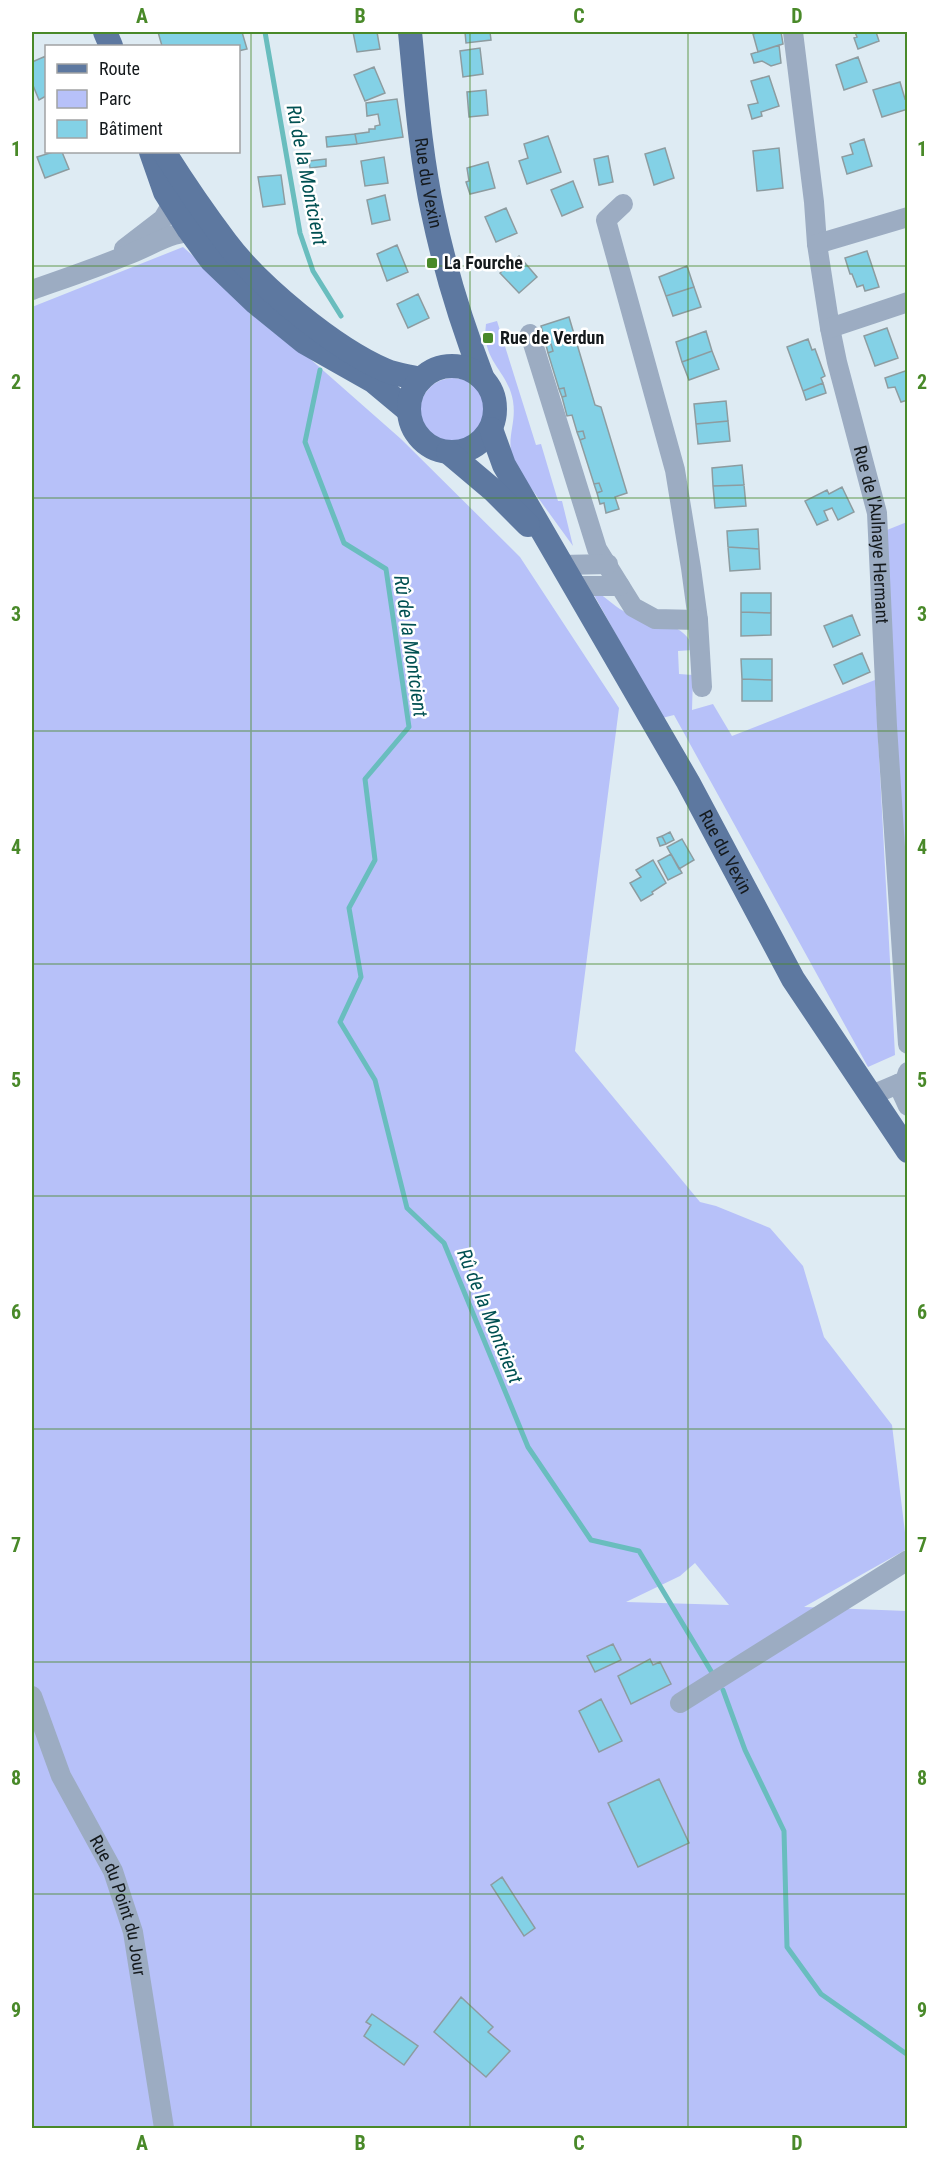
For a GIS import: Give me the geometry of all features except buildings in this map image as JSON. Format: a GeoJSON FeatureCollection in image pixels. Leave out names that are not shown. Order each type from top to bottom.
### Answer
{"type":"FeatureCollection","features":[{"type":"Feature","properties":{"kind":"main road","name":"Rue du Vexin"},"geometry":{"type":"LineString","coordinates":[[410,32],[419,122],[432,212],[463,329],[483,379]]}},
{"type":"Feature","properties":{"kind":"main road"},"geometry":{"type":"LineString","coordinates":[[151,153],[165,192],[211,260],[256,303],[304,342],[373,381],[409,411]]}},
{"type":"Feature","properties":{"kind":"main road"},"geometry":{"type":"LineString","coordinates":[[165,153],[221,236],[269,289],[337,343],[386,371],[421,379]]}},
{"type":"Feature","properties":{"kind":"main road"},"geometry":{"type":"LineString","coordinates":[[442,367],[463,329]]}},
{"type":"Feature","properties":{"kind":"main road"},"geometry":{"type":"LineString","coordinates":[[457,366],[471,370],[483,379],[494,397],[495,419],[483,439],[473,447],[460,452],[436,449],[425,442],[411,423],[409,411],[414,388],[421,379],[431,371],[442,367],[457,366]]}},
{"type":"Feature","properties":{"kind":"main road"},"geometry":{"type":"LineString","coordinates":[[491,429],[504,465],[557,556]]}},
{"type":"Feature","properties":{"kind":"main road"},"geometry":{"type":"LineString","coordinates":[[447,452],[493,490],[557,556]]}},
{"type":"Feature","properties":{"kind":"main road","name":"Rue du Vexin"},"geometry":{"type":"LineString","coordinates":[[557,556],[688,782],[793,979],[908,1151]]}},
{"type":"Feature","properties":{"kind":"street","name":"Rue de l'Aulnaye Hermant"},"geometry":{"type":"LineString","coordinates":[[793,32],[817,243],[830,328],[877,513],[908,1044]]}},
{"type":"Feature","properties":{"kind":"street"},"geometry":{"type":"LineString","coordinates":[[111,262],[129,244],[163,219],[172,204]]}},
{"type":"Feature","properties":{"kind":"street"},"geometry":{"type":"LineString","coordinates":[[624,204],[606,220],[675,470],[698,620],[702,687]]}},
{"type":"Feature","properties":{"kind":"street"},"geometry":{"type":"LineString","coordinates":[[817,243],[908,217]]}},
{"type":"Feature","properties":{"kind":"street"},"geometry":{"type":"LineString","coordinates":[[32,290],[111,262],[189,230],[221,236]]}},
{"type":"Feature","properties":{"kind":"street"},"geometry":{"type":"LineString","coordinates":[[830,328],[908,302]]}},
{"type":"Feature","properties":{"kind":"street"},"geometry":{"type":"LineString","coordinates":[[530,334],[597,549],[633,607],[656,619],[698,620]]}},
{"type":"Feature","properties":{"kind":"street"},"geometry":{"type":"LineString","coordinates":[[557,556],[608,564]]}},
{"type":"Feature","properties":{"kind":"street"},"geometry":{"type":"LineString","coordinates":[[575,586],[620,586]]}},
{"type":"Feature","properties":{"kind":"street"},"geometry":{"type":"LineString","coordinates":[[872,1095],[903,1078],[908,1106]]}},
{"type":"Feature","properties":{"kind":"street"},"geometry":{"type":"LineString","coordinates":[[680,1703],[908,1560]]}},
{"type":"Feature","properties":{"kind":"street","name":"Rue du Point du Jour"},"geometry":{"type":"LineString","coordinates":[[32,1696],[61,1776],[113,1871],[133,1932],[164,2128]]}},
{"type":"Feature","properties":{"kind":"green space"},"geometry":{"type":"Polygon","coordinates":[[[183,247],[401,439],[520,557],[619,708],[575,1051],[700,1202],[716,1206],[770,1228],[803,1266],[824,1337],[892,1425],[907,1549],[804,1607],[907,1611],[907,2128],[32,2128],[32,307],[183,247]],[[695,1563],[680,1576],[626,1602],[729,1605],[695,1563]]]}},
{"type":"Feature","properties":{"kind":"green space"},"geometry":{"type":"Polygon","coordinates":[[[497,321],[536,445],[541,444],[558,501],[562,501],[573,546],[515,466],[511,448],[513,401],[506,381],[487,348],[486,324],[497,321]]]}},
{"type":"Feature","properties":{"kind":"green space"},"geometry":{"type":"Polygon","coordinates":[[[453,378],[466,381],[476,388],[483,398],[486,411],[483,424],[476,434],[466,441],[453,444],[440,441],[430,434],[423,424],[420,411],[423,398],[430,388],[440,381],[453,378]]]}},
{"type":"Feature","properties":{"kind":"green space"},"geometry":{"type":"Polygon","coordinates":[[[907,522],[907,951],[887,530],[907,522]]]}},
{"type":"Feature","properties":{"kind":"green space"},"geometry":{"type":"Polygon","coordinates":[[[597,592],[624,611],[667,624],[684,634],[693,650],[678,651],[679,674],[693,675],[692,710],[713,704],[732,736],[875,680],[895,1055],[868,1067],[674,715],[662,718],[593,593],[597,592]]]}},
{"type":"Feature","properties":{"kind":"waterway","name":"Rû de la Montcient"},"geometry":{"type":"LineString","coordinates":[[265,32],[300,233],[313,271],[341,316]]}},
{"type":"Feature","properties":{"kind":"waterway","name":"Rû de la Montcient"},"geometry":{"type":"LineString","coordinates":[[320,370],[305,442],[344,543],[386,569],[409,727],[365,779],[375,860],[349,908],[361,977],[340,1022],[375,1080],[407,1208],[444,1243],[528,1447],[591,1540],[639,1551],[711,1671]]}},
{"type":"Feature","properties":{"kind":"waterway","name":"Rû de la Montcient"},"geometry":{"type":"LineString","coordinates":[[723,1690],[745,1750],[784,1831],[787,1947],[821,1994],[908,2055]]}},
{"type":"Feature","properties":{"kind":"place","name":"La Fourche"},"geometry":{"type":"Point","coordinates":[432,263]}},
{"type":"Feature","properties":{"kind":"place","name":"Rue de Verdun"},"geometry":{"type":"Point","coordinates":[488,338]}}]}
